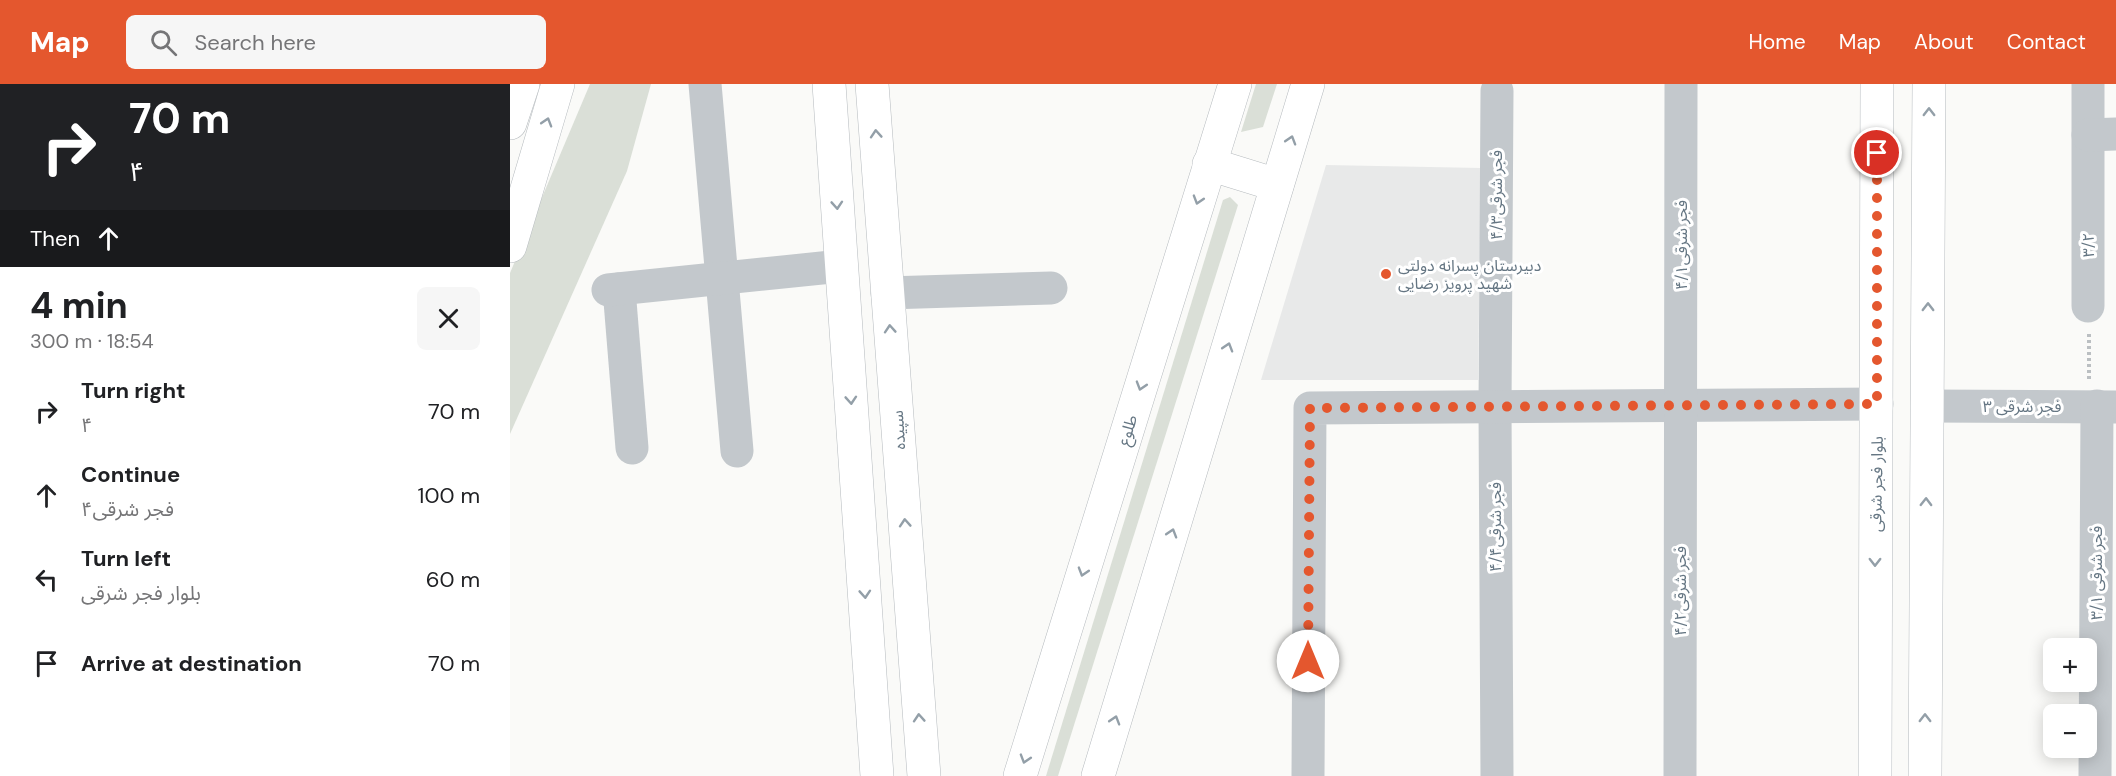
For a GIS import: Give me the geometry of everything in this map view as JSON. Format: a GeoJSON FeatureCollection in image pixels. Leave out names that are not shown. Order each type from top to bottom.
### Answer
{"type":"FeatureCollection","features":[{"type":"Feature","properties":{"kind":"main road"},"geometry":{"type":"LineString","coordinates":[[510,123],[523,84]]}},
{"type":"Feature","properties":{"kind":"main road"},"geometry":{"type":"LineString","coordinates":[[510,246],[558,84]]}},
{"type":"Feature","properties":{"kind":"main road"},"geometry":{"type":"LineString","coordinates":[[829,84],[878,776]]}},
{"type":"Feature","properties":{"kind":"main road","name":"سپیده"},"geometry":{"type":"LineString","coordinates":[[872,84],[924,776]]}},
{"type":"Feature","properties":{"kind":"main road","name":"طلوع"},"geometry":{"type":"LineString","coordinates":[[1020,776],[1235,84]]}},
{"type":"Feature","properties":{"kind":"main road"},"geometry":{"type":"LineString","coordinates":[[1098,776],[1308,84]]}},
{"type":"Feature","properties":{"kind":"main road","name":"بلوار فجر شرقی"},"geometry":{"type":"LineString","coordinates":[[1876,763],[1877,84]]}},
{"type":"Feature","properties":{"kind":"main road"},"geometry":{"type":"LineString","coordinates":[[1876,763],[1925,763],[1929,84]]}},
{"type":"Feature","properties":{"kind":"main road"},"geometry":{"type":"LineString","coordinates":[[1209,164],[1277,185]]}},
{"type":"Feature","properties":{"kind":"street"},"geometry":{"type":"LineString","coordinates":[[705,84],[724,278],[737,451]]}},
{"type":"Feature","properties":{"kind":"street","name":"فجر شرقی۴/۱"},"geometry":{"type":"LineString","coordinates":[[1680,405],[1681,84]]}},
{"type":"Feature","properties":{"kind":"street","name":"۳/۲"},"geometry":{"type":"LineString","coordinates":[[2088,84],[2102,135],[2088,306]]}},
{"type":"Feature","properties":{"kind":"street","name":"فجر شرقی۴/۳"},"geometry":{"type":"LineString","coordinates":[[1495,407],[1497,91]]}},
{"type":"Feature","properties":{"kind":"street"},"geometry":{"type":"LineString","coordinates":[[632,448],[613,289],[841,266]]}},
{"type":"Feature","properties":{"kind":"street"},"geometry":{"type":"LineString","coordinates":[[887,293],[1051,288]]}},
{"type":"Feature","properties":{"kind":"street"},"geometry":{"type":"LineString","coordinates":[[1308,776],[1310,408],[1877,404]]}},
{"type":"Feature","properties":{"kind":"street","name":"فجر شرقی۴/۲"},"geometry":{"type":"LineString","coordinates":[[1680,405],[1680,776]]}},
{"type":"Feature","properties":{"kind":"street","name":"۳ فجر شرقی"},"geometry":{"type":"LineString","coordinates":[[1927,406],[2101,406]]}},
{"type":"Feature","properties":{"kind":"street","name":"۳/۱ فجر شرقی"},"geometry":{"type":"LineString","coordinates":[[2095,776],[2101,406]]}},
{"type":"Feature","properties":{"kind":"street","name":"فجر شرقی۴/۴"},"geometry":{"type":"LineString","coordinates":[[1495,407],[1497,776]]}},
{"type":"Feature","properties":{"kind":"path"},"geometry":{"type":"LineString","coordinates":[[2088,306],[2101,406]]}},
{"type":"Feature","properties":{"kind":"shaded area"},"geometry":{"type":"Polygon","coordinates":[[[590,84],[651,84],[627,171],[510,434],[510,273],[590,84]]]}},
{"type":"Feature","properties":{"kind":"shaded area"},"geometry":{"type":"Polygon","coordinates":[[[1256,84],[1277,84],[1263,127],[1241,132],[1256,84]]]}},
{"type":"Feature","properties":{"kind":"shaded area","name":"دبیرستان پسرانه دولتی شهید پرویز رضایی"},"geometry":{"type":"Polygon","coordinates":[[[1326,165],[1481,168],[1478,380],[1261,380],[1326,165]]]}},
{"type":"Feature","properties":{"kind":"shaded area"},"geometry":{"type":"Polygon","coordinates":[[[1230,197],[1238,205],[1058,776],[1046,776],[1223,200],[1230,197]]]}},
{"type":"Feature","properties":{"kind":"place","name":"دبیرستان پسرانه دولتی شهید پرویز رضایی"},"geometry":{"type":"Point","coordinates":[1386,274]}},
{"type":"Feature","properties":{"kind":"route"},"geometry":{"type":"LineString","coordinates":[[1308,661],[1310,408],[1877,404],[1877,153]]}}]}
